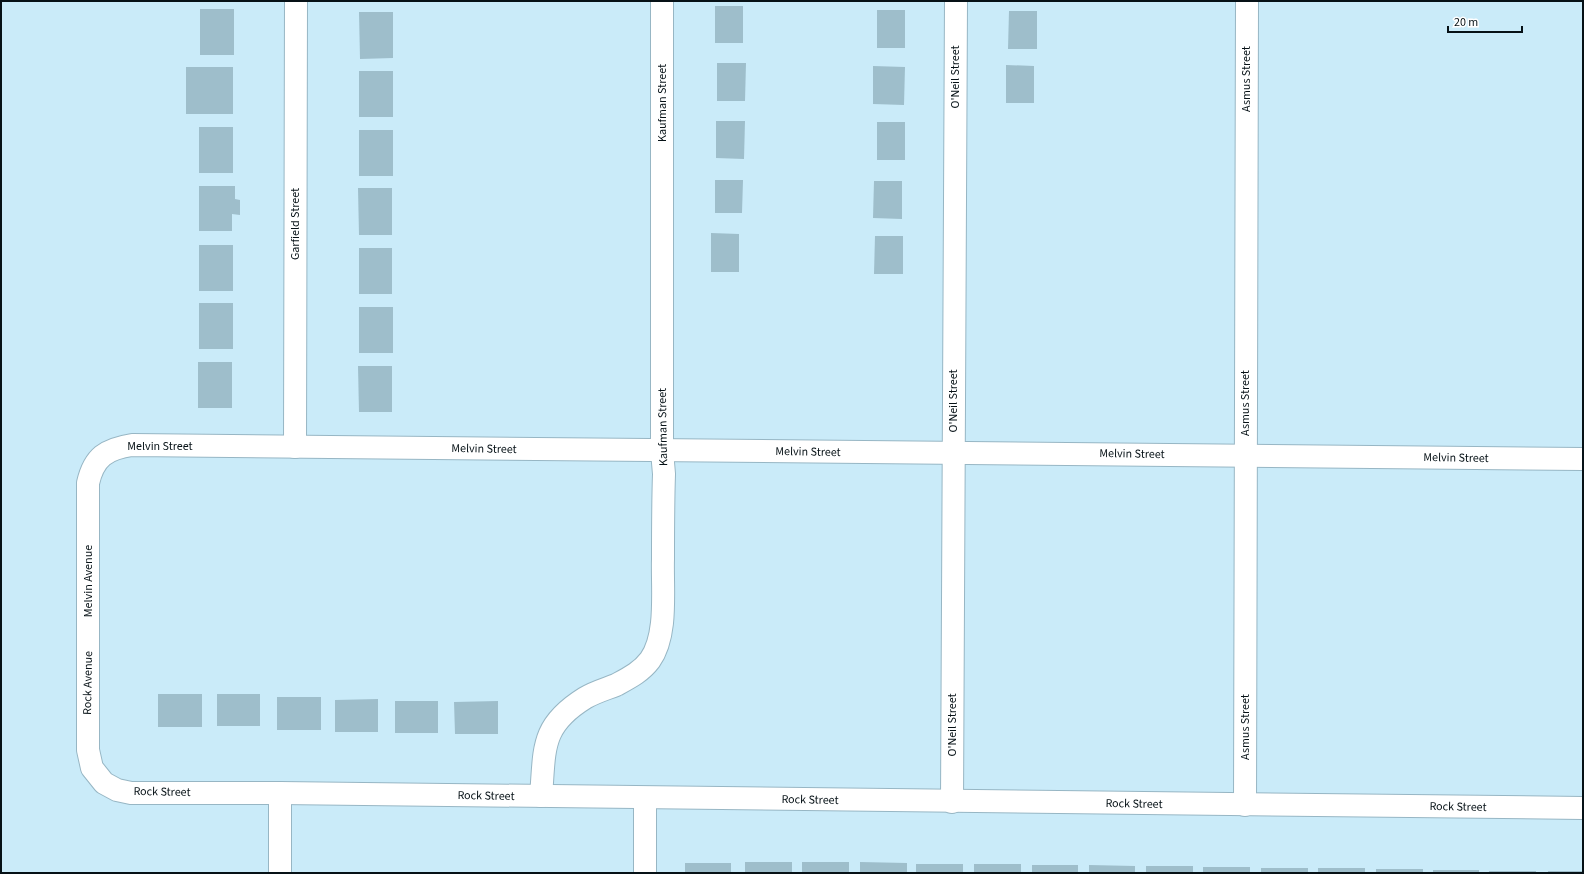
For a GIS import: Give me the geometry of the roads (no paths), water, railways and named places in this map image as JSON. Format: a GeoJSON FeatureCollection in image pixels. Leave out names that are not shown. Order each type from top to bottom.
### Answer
{"type":"FeatureCollection","features":[{"type":"Feature","properties":{"kind":"street","name":"Garfield Street"},"geometry":{"type":"LineString","coordinates":[[295,446],[296,1]]}},
{"type":"Feature","properties":{"kind":"street","name":"Kaufman Street"},"geometry":{"type":"LineString","coordinates":[[541,796],[545,749],[548,735],[555,723],[567,711],[586,697],[634,675],[650,660],[657,647],[662,619],[664,482],[662,451],[662,1]]}},
{"type":"Feature","properties":{"kind":"street","name":"O'Neil Street"},"geometry":{"type":"LineString","coordinates":[[952,802],[956,1]]}},
{"type":"Feature","properties":{"kind":"street","name":"Asmus Street"},"geometry":{"type":"LineString","coordinates":[[1245,805],[1247,1]]}},
{"type":"Feature","properties":{"kind":"street","name":"Melvin Street"},"geometry":{"type":"LineString","coordinates":[[88,518],[88,483],[90,472],[95,463],[103,454],[119,447],[132,445],[1583,459]]}},
{"type":"Feature","properties":{"kind":"street","name":"Melvin Avenue"},"geometry":{"type":"LineString","coordinates":[[88,518],[89,644]]}},
{"type":"Feature","properties":{"kind":"street","name":"Rock Avenue"},"geometry":{"type":"LineString","coordinates":[[88,723],[89,644]]}},
{"type":"Feature","properties":{"kind":"street","name":"Rock Street"},"geometry":{"type":"LineString","coordinates":[[88,723],[88,750],[92,768],[104,783],[117,790],[131,792],[1583,808]]}},
{"type":"Feature","properties":{"kind":"street"},"geometry":{"type":"LineString","coordinates":[[280,793],[280,873]]}},
{"type":"Feature","properties":{"kind":"street"},"geometry":{"type":"LineString","coordinates":[[645,798],[645,873]]}}]}
